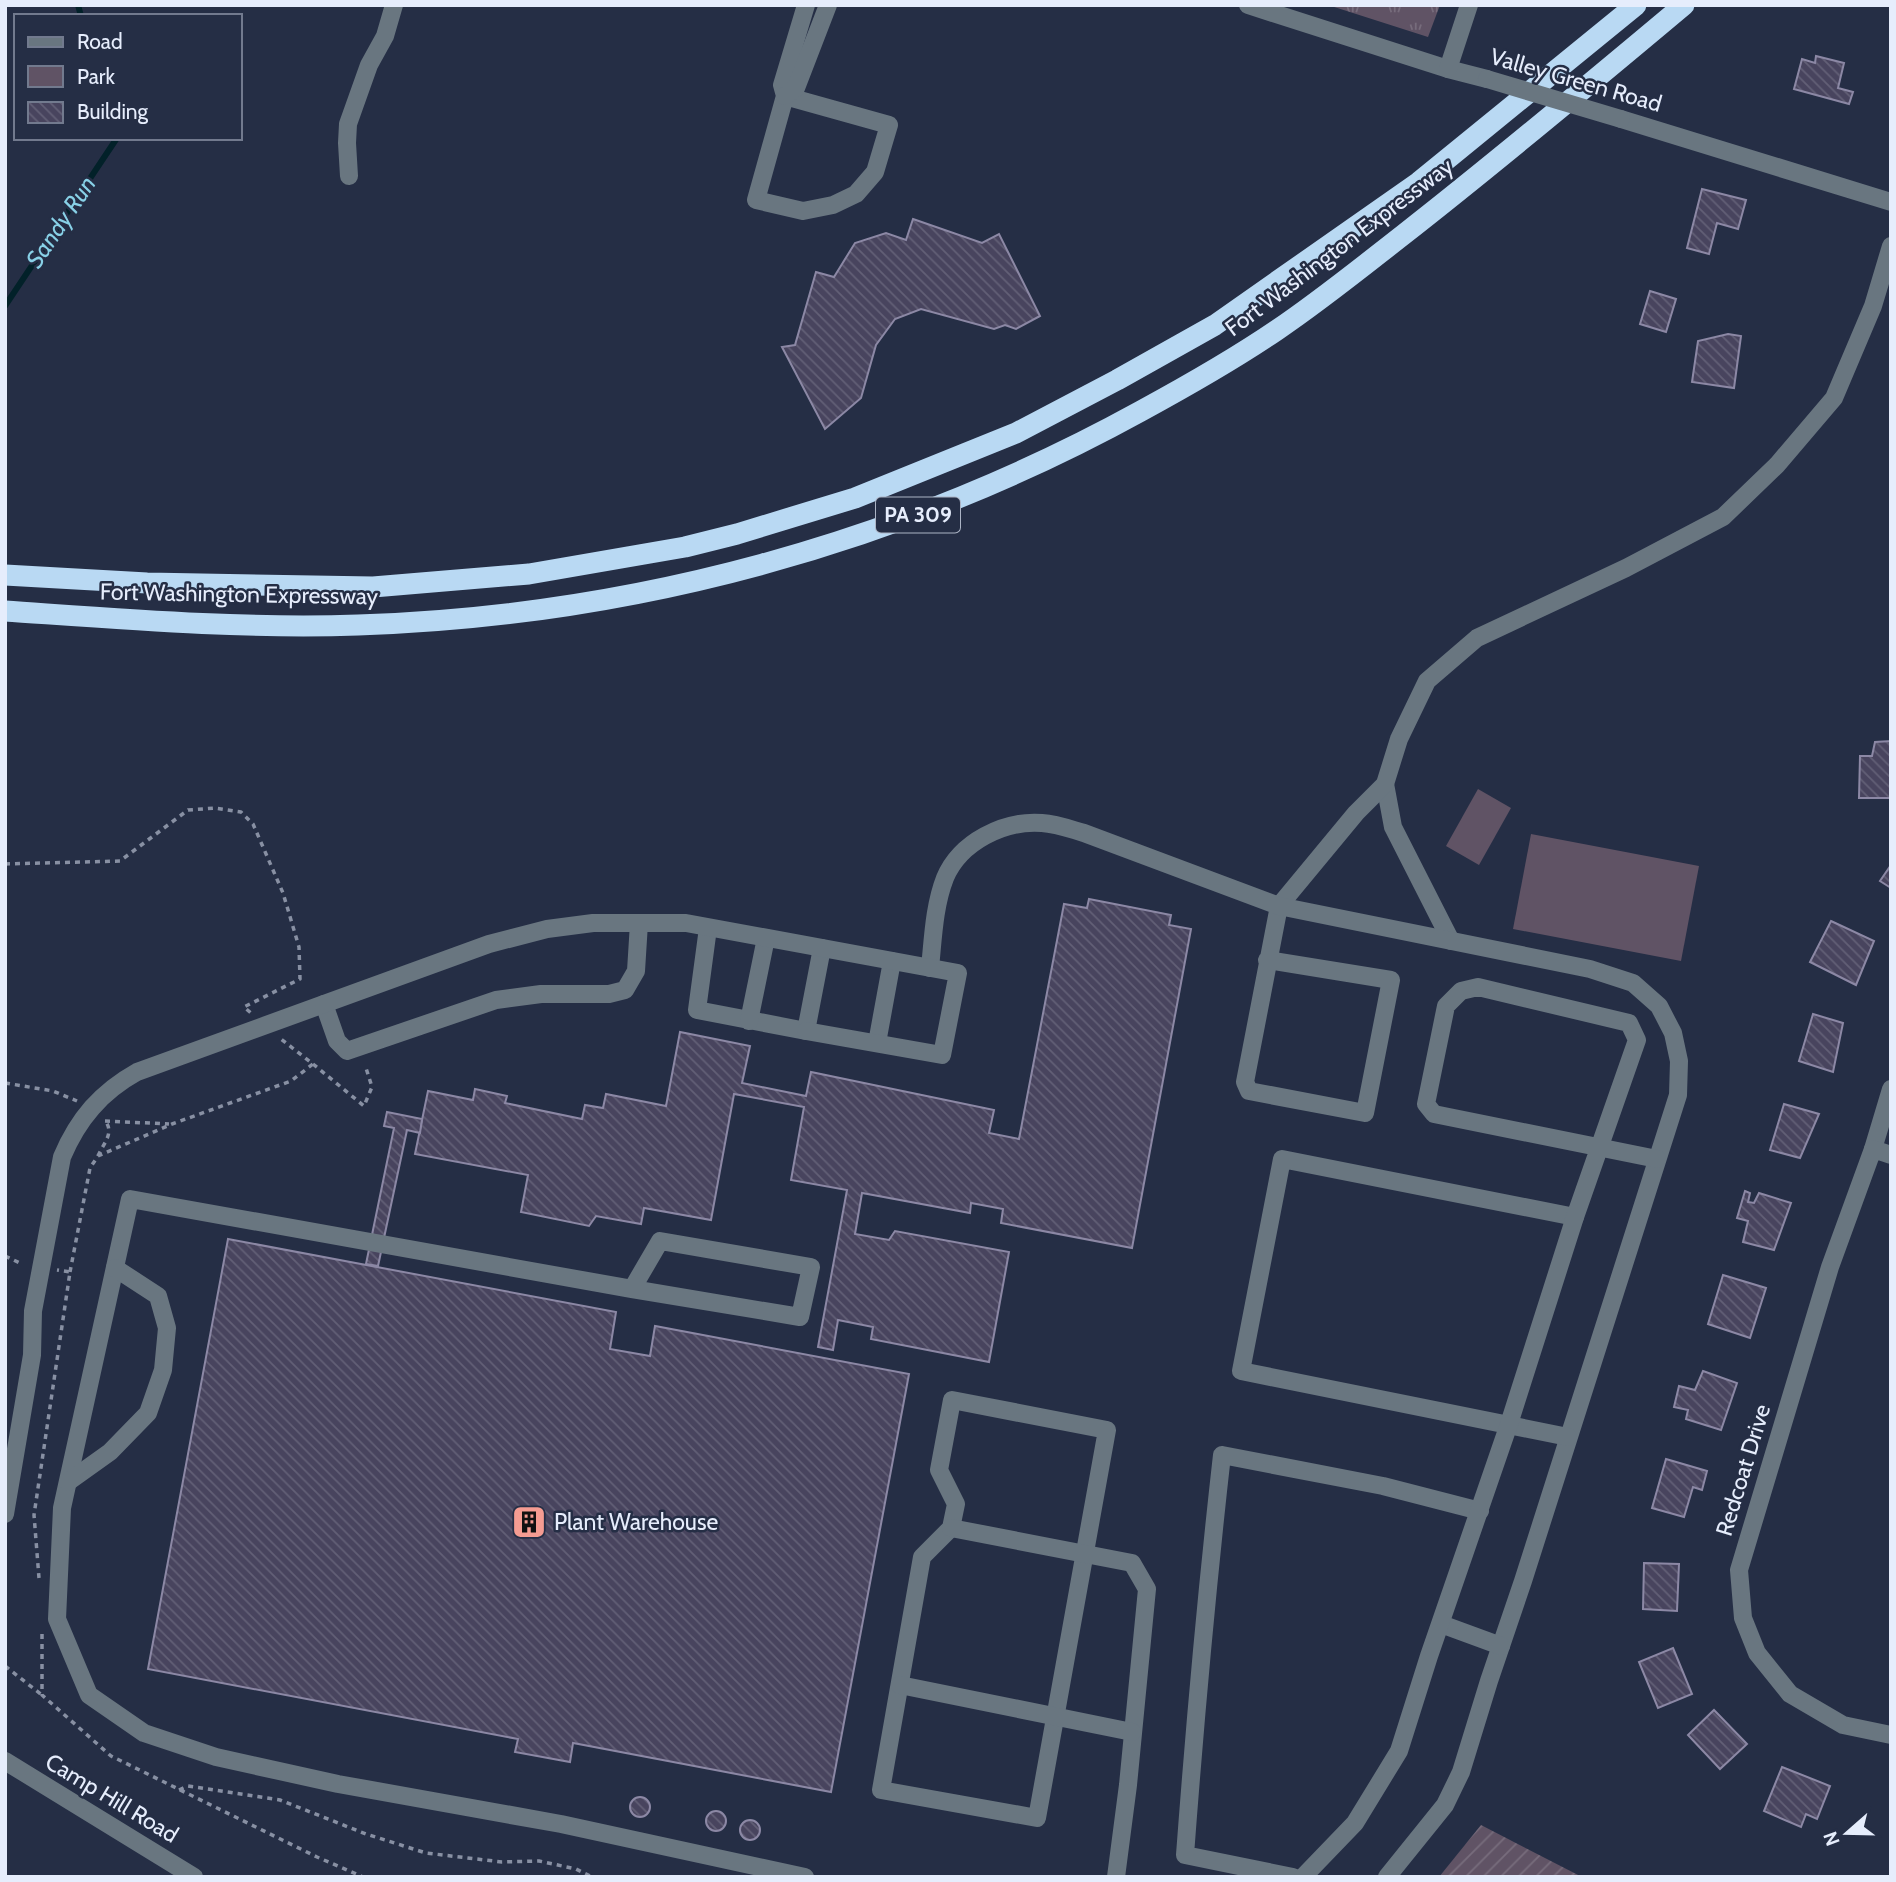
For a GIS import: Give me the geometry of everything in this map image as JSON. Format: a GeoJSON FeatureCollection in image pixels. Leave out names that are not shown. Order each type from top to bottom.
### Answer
{"type":"FeatureCollection","features":[{"type":"Feature","properties":{"kind":"highway","name":"Fort Washington Expressway"},"geometry":{"type":"LineString","coordinates":[[5,575],[147,583],[373,587],[529,574],[685,547],[749,531],[855,498],[1016,433],[1215,325],[1419,182],[1636,5]]}},
{"type":"Feature","properties":{"kind":"highway","name":"Fort Washington Expressway"},"geometry":{"type":"LineString","coordinates":[[5,611],[237,625],[357,625],[430,621],[576,604],[662,588],[757,567],[882,528],[1003,480],[1080,444],[1278,330],[1479,176],[1684,5]]}},
{"type":"Feature","properties":{"kind":"street"},"geometry":{"type":"LineString","coordinates":[[349,176],[348,124],[369,65],[385,36],[394,5]]}},
{"type":"Feature","properties":{"kind":"street"},"geometry":{"type":"LineString","coordinates":[[785,96],[889,125],[875,172],[856,194],[833,205],[803,211],[756,200],[785,96],[782,85],[806,5]]}},
{"type":"Feature","properties":{"kind":"street"},"geometry":{"type":"LineString","coordinates":[[785,96],[796,88],[828,5]]}},
{"type":"Feature","properties":{"kind":"street","name":"Valley Green Road"},"geometry":{"type":"LineString","coordinates":[[1248,5],[1448,69],[1621,118],[1891,202]]}},
{"type":"Feature","properties":{"kind":"street"},"geometry":{"type":"LineString","coordinates":[[1448,69],[1469,5]]}},
{"type":"Feature","properties":{"kind":"street"},"geometry":{"type":"LineString","coordinates":[[798,30],[817,37]]}},
{"type":"Feature","properties":{"kind":"street"},"geometry":{"type":"LineString","coordinates":[[1451,941],[1392,827],[1385,784],[1399,739],[1427,681],[1478,638],[1626,568],[1723,517],[1777,465],[1834,398],[1874,306],[1891,246]]}},
{"type":"Feature","properties":{"kind":"street"},"geometry":{"type":"LineString","coordinates":[[1267,960],[1391,980],[1365,1113],[1250,1091],[1245,1082],[1267,960],[1279,906],[1356,813],[1385,784]]}},
{"type":"Feature","properties":{"kind":"street"},"geometry":{"type":"LineString","coordinates":[[930,968],[937,907],[946,877],[957,858],[989,833],[1007,826],[1042,823],[1060,825],[1279,906],[1590,969],[1633,983],[1659,1006],[1673,1033],[1679,1061],[1678,1095],[1461,1772],[1445,1805],[1387,1877]]}},
{"type":"Feature","properties":{"kind":"street"},"geometry":{"type":"LineString","coordinates":[[5,1514],[32,1355],[33,1311],[62,1157],[71,1134],[89,1110],[105,1094],[129,1077],[514,936],[593,923],[686,923],[958,973],[942,1055],[697,1010],[708,928]]}},
{"type":"Feature","properties":{"kind":"street"},"geometry":{"type":"LineString","coordinates":[[324,1004],[337,1041],[347,1051],[496,1000],[541,994],[608,995],[625,990],[636,971],[639,923]]}},
{"type":"Feature","properties":{"kind":"street"},"geometry":{"type":"LineString","coordinates":[[749,1021],[766,938]]}},
{"type":"Feature","properties":{"kind":"street"},"geometry":{"type":"LineString","coordinates":[[806,1031],[822,948]]}},
{"type":"Feature","properties":{"kind":"street"},"geometry":{"type":"LineString","coordinates":[[877,1043],[892,961]]}},
{"type":"Feature","properties":{"kind":"street"},"geometry":{"type":"LineString","coordinates":[[1303,1877],[1355,1824],[1399,1751],[1509,1424],[1575,1217],[1600,1146],[1637,1041],[1629,1023],[1478,987],[1461,991],[1446,1006],[1426,1104],[1434,1114],[1600,1146],[1657,1158]]}},
{"type":"Feature","properties":{"kind":"street","name":"Redcoat Drive"},"geometry":{"type":"LineString","coordinates":[[1891,1089],[1873,1149],[1830,1267],[1739,1570],[1743,1618],[1757,1653],[1790,1694],[1843,1725],[1891,1735]]}},
{"type":"Feature","properties":{"kind":"street"},"geometry":{"type":"LineString","coordinates":[[1873,1149],[1891,1155]]}},
{"type":"Feature","properties":{"kind":"street"},"geometry":{"type":"LineString","coordinates":[[1568,1437],[1241,1371],[1282,1159],[1575,1217]]}},
{"type":"Feature","properties":{"kind":"street"},"geometry":{"type":"LineString","coordinates":[[632,1289],[660,1241],[811,1268],[800,1317],[632,1289],[130,1199],[62,1508],[57,1619],[89,1695],[144,1733],[216,1757],[338,1784],[561,1824],[805,1877]]}},
{"type":"Feature","properties":{"kind":"street"},"geometry":{"type":"LineString","coordinates":[[68,1482],[110,1452],[148,1413],[163,1370],[167,1328],[158,1296],[115,1268]]}},
{"type":"Feature","properties":{"kind":"street"},"geometry":{"type":"LineString","coordinates":[[951,1400],[1107,1430],[1037,1818],[881,1790],[922,1557],[951,1528],[956,1504],[939,1470],[951,1400]]}},
{"type":"Feature","properties":{"kind":"street"},"geometry":{"type":"LineString","coordinates":[[1293,1877],[1185,1855],[1197,1723],[1199,1666],[1222,1455],[1383,1486],[1480,1511]]}},
{"type":"Feature","properties":{"kind":"street"},"geometry":{"type":"LineString","coordinates":[[951,1528],[1132,1563],[1147,1588],[1116,1877]]}},
{"type":"Feature","properties":{"kind":"street"},"geometry":{"type":"LineString","coordinates":[[1441,1624],[1501,1646]]}},
{"type":"Feature","properties":{"kind":"street"},"geometry":{"type":"LineString","coordinates":[[900,1685],[1132,1732]]}},
{"type":"Feature","properties":{"kind":"street","name":"Camp Hill Road"},"geometry":{"type":"LineString","coordinates":[[5,1761],[194,1877]]}},
{"type":"Feature","properties":{"kind":"path"},"geometry":{"type":"LineString","coordinates":[[5,864],[120,861],[188,810],[215,808],[241,813],[253,824],[278,881],[299,947],[300,979],[244,1007],[364,1106],[372,1087],[359,1047]]}},
{"type":"Feature","properties":{"kind":"path"},"geometry":{"type":"LineString","coordinates":[[98,1156],[172,1124],[291,1081],[313,1064]]}},
{"type":"Feature","properties":{"kind":"path"},"geometry":{"type":"LineString","coordinates":[[5,1083],[53,1091],[73,1098],[80,1104]]}},
{"type":"Feature","properties":{"kind":"path"},"geometry":{"type":"LineString","coordinates":[[70,1272],[90,1168],[109,1135],[109,1127],[99,1116]]}},
{"type":"Feature","properties":{"kind":"path"},"geometry":{"type":"LineString","coordinates":[[105,1121],[172,1124]]}},
{"type":"Feature","properties":{"kind":"path"},"geometry":{"type":"LineString","coordinates":[[5,1666],[42,1695]]}},
{"type":"Feature","properties":{"kind":"path"},"geometry":{"type":"LineString","coordinates":[[363,1877],[179,1790],[188,1786],[280,1800],[366,1834],[426,1853],[502,1862],[539,1861],[576,1869],[592,1877]]}},
{"type":"Feature","properties":{"kind":"green space"},"geometry":{"type":"Polygon","coordinates":[[[1328,5],[1440,5],[1428,37],[1328,5]]]}},
{"type":"Feature","properties":{"kind":"green space"},"geometry":{"type":"Polygon","coordinates":[[[1478,789],[1511,808],[1479,865],[1446,846],[1478,789]]]}},
{"type":"Feature","properties":{"kind":"green space"},"geometry":{"type":"Polygon","coordinates":[[[1531,834],[1699,866],[1681,961],[1513,929],[1531,834]]]}},
{"type":"Feature","properties":{"kind":"green space"},"geometry":{"type":"Polygon","coordinates":[[[1481,1825],[1582,1877],[1439,1877],[1481,1825]]]}},
{"type":"Feature","properties":{"kind":"building"},"geometry":{"type":"Polygon","coordinates":[[[1816,56],[1844,63],[1838,88],[1853,92],[1849,104],[1794,89],[1802,59],[1815,63],[1816,56]]]}},
{"type":"Feature","properties":{"kind":"building"},"geometry":{"type":"Polygon","coordinates":[[[1702,189],[1746,200],[1738,229],[1717,223],[1709,254],[1687,248],[1702,189]]]}},
{"type":"Feature","properties":{"kind":"building"},"geometry":{"type":"Polygon","coordinates":[[[913,219],[982,243],[999,234],[1040,316],[1016,329],[1005,325],[994,329],[921,309],[895,319],[876,345],[861,398],[825,429],[782,347],[795,345],[816,272],[834,277],[855,243],[886,233],[906,240],[913,219]]]}},
{"type":"Feature","properties":{"kind":"building"},"geometry":{"type":"Polygon","coordinates":[[[1650,291],[1676,299],[1666,332],[1640,324],[1650,291]]]}},
{"type":"Feature","properties":{"kind":"building"},"geometry":{"type":"Polygon","coordinates":[[[1728,334],[1741,336],[1734,388],[1692,382],[1698,341],[1728,334]]]}},
{"type":"Feature","properties":{"kind":"building"},"geometry":{"type":"Polygon","coordinates":[[[1891,741],[1891,798],[1859,798],[1860,756],[1872,756],[1875,742],[1891,741]]]}},
{"type":"Feature","properties":{"kind":"building"},"geometry":{"type":"Polygon","coordinates":[[[1891,865],[1891,888],[1880,881],[1891,865]]]}},
{"type":"Feature","properties":{"kind":"building"},"geometry":{"type":"Polygon","coordinates":[[[1089,899],[1171,915],[1169,925],[1191,929],[1132,1248],[1001,1223],[1003,1209],[971,1203],[970,1213],[862,1193],[855,1234],[889,1240],[895,1231],[1009,1252],[989,1362],[871,1339],[873,1327],[838,1320],[833,1350],[818,1347],[847,1190],[791,1180],[804,1107],[734,1094],[711,1220],[644,1208],[641,1224],[596,1216],[589,1226],[521,1212],[528,1175],[415,1154],[428,1091],[473,1100],[475,1089],[507,1096],[505,1103],[582,1119],[585,1105],[603,1108],[606,1094],[666,1106],[680,1032],[750,1046],[742,1083],[806,1096],[811,1072],[994,1110],[989,1133],[1019,1139],[1064,904],[1087,908],[1089,899]]]}},
{"type":"Feature","properties":{"kind":"building"},"geometry":{"type":"Polygon","coordinates":[[[1831,921],[1874,941],[1856,985],[1810,962],[1831,921]]]}},
{"type":"Feature","properties":{"kind":"building"},"geometry":{"type":"Polygon","coordinates":[[[1813,1014],[1843,1023],[1833,1072],[1799,1061],[1813,1014]]]}},
{"type":"Feature","properties":{"kind":"building"},"geometry":{"type":"Polygon","coordinates":[[[1784,1104],[1819,1114],[1800,1158],[1770,1150],[1784,1104]]]}},
{"type":"Feature","properties":{"kind":"building"},"geometry":{"type":"Polygon","coordinates":[[[387,1112],[422,1119],[420,1133],[407,1130],[378,1266],[366,1264],[394,1128],[384,1126],[387,1112]]]}},
{"type":"Feature","properties":{"kind":"building"},"geometry":{"type":"Polygon","coordinates":[[[1745,1191],[1750,1193],[1748,1202],[1754,1203],[1759,1193],[1791,1203],[1774,1250],[1743,1242],[1748,1221],[1737,1218],[1745,1191]]]}},
{"type":"Feature","properties":{"kind":"building","name":"Plant Warehouse"},"geometry":{"type":"Polygon","coordinates":[[[228,1239],[616,1312],[610,1349],[650,1356],[655,1326],[909,1374],[831,1792],[573,1743],[570,1762],[515,1752],[518,1739],[148,1669],[228,1239]]]}},
{"type":"Feature","properties":{"kind":"building"},"geometry":{"type":"Polygon","coordinates":[[[1723,1275],[1766,1288],[1750,1338],[1708,1324],[1723,1275]]]}},
{"type":"Feature","properties":{"kind":"building"},"geometry":{"type":"Polygon","coordinates":[[[1703,1371],[1737,1383],[1721,1430],[1686,1419],[1688,1410],[1674,1407],[1679,1386],[1695,1390],[1703,1371]]]}},
{"type":"Feature","properties":{"kind":"building"},"geometry":{"type":"Polygon","coordinates":[[[1666,1459],[1707,1471],[1702,1490],[1693,1487],[1684,1517],[1652,1508],[1666,1459]]]}},
{"type":"Feature","properties":{"kind":"building"},"geometry":{"type":"Polygon","coordinates":[[[1644,1563],[1679,1564],[1677,1611],[1643,1609],[1644,1563]]]}},
{"type":"Feature","properties":{"kind":"building"},"geometry":{"type":"Polygon","coordinates":[[[1673,1648],[1692,1694],[1658,1708],[1639,1662],[1673,1648]]]}},
{"type":"Feature","properties":{"kind":"building"},"geometry":{"type":"Polygon","coordinates":[[[1714,1710],[1747,1744],[1720,1769],[1688,1735],[1714,1710]]]}},
{"type":"Feature","properties":{"kind":"building"},"geometry":{"type":"Polygon","coordinates":[[[1782,1767],[1830,1786],[1817,1819],[1806,1814],[1801,1827],[1764,1811],[1782,1767]]]}},
{"type":"Feature","properties":{"kind":"building"},"geometry":{"type":"Polygon","coordinates":[[[636,1797],[644,1797],[650,1807],[644,1817],[636,1817],[630,1811],[630,1803],[636,1797]]]}},
{"type":"Feature","properties":{"kind":"building"},"geometry":{"type":"Polygon","coordinates":[[[712,1811],[720,1811],[726,1821],[720,1831],[712,1831],[706,1825],[706,1817],[712,1811]]]}},
{"type":"Feature","properties":{"kind":"building"},"geometry":{"type":"Polygon","coordinates":[[[746,1820],[754,1820],[760,1830],[754,1840],[746,1840],[740,1834],[740,1826],[746,1820]]]}},
{"type":"Feature","properties":{"kind":"waterway","name":"Sandy Run"},"geometry":{"type":"LineString","coordinates":[[78,5],[80,14]]}},
{"type":"Feature","properties":{"kind":"waterway","name":"Sandy Run"},"geometry":{"type":"LineString","coordinates":[[5,306],[116,140]]}},
{"type":"Feature","properties":{"kind":"place","name":"Plant Warehouse"},"geometry":{"type":"Point","coordinates":[529,1522]}}]}
